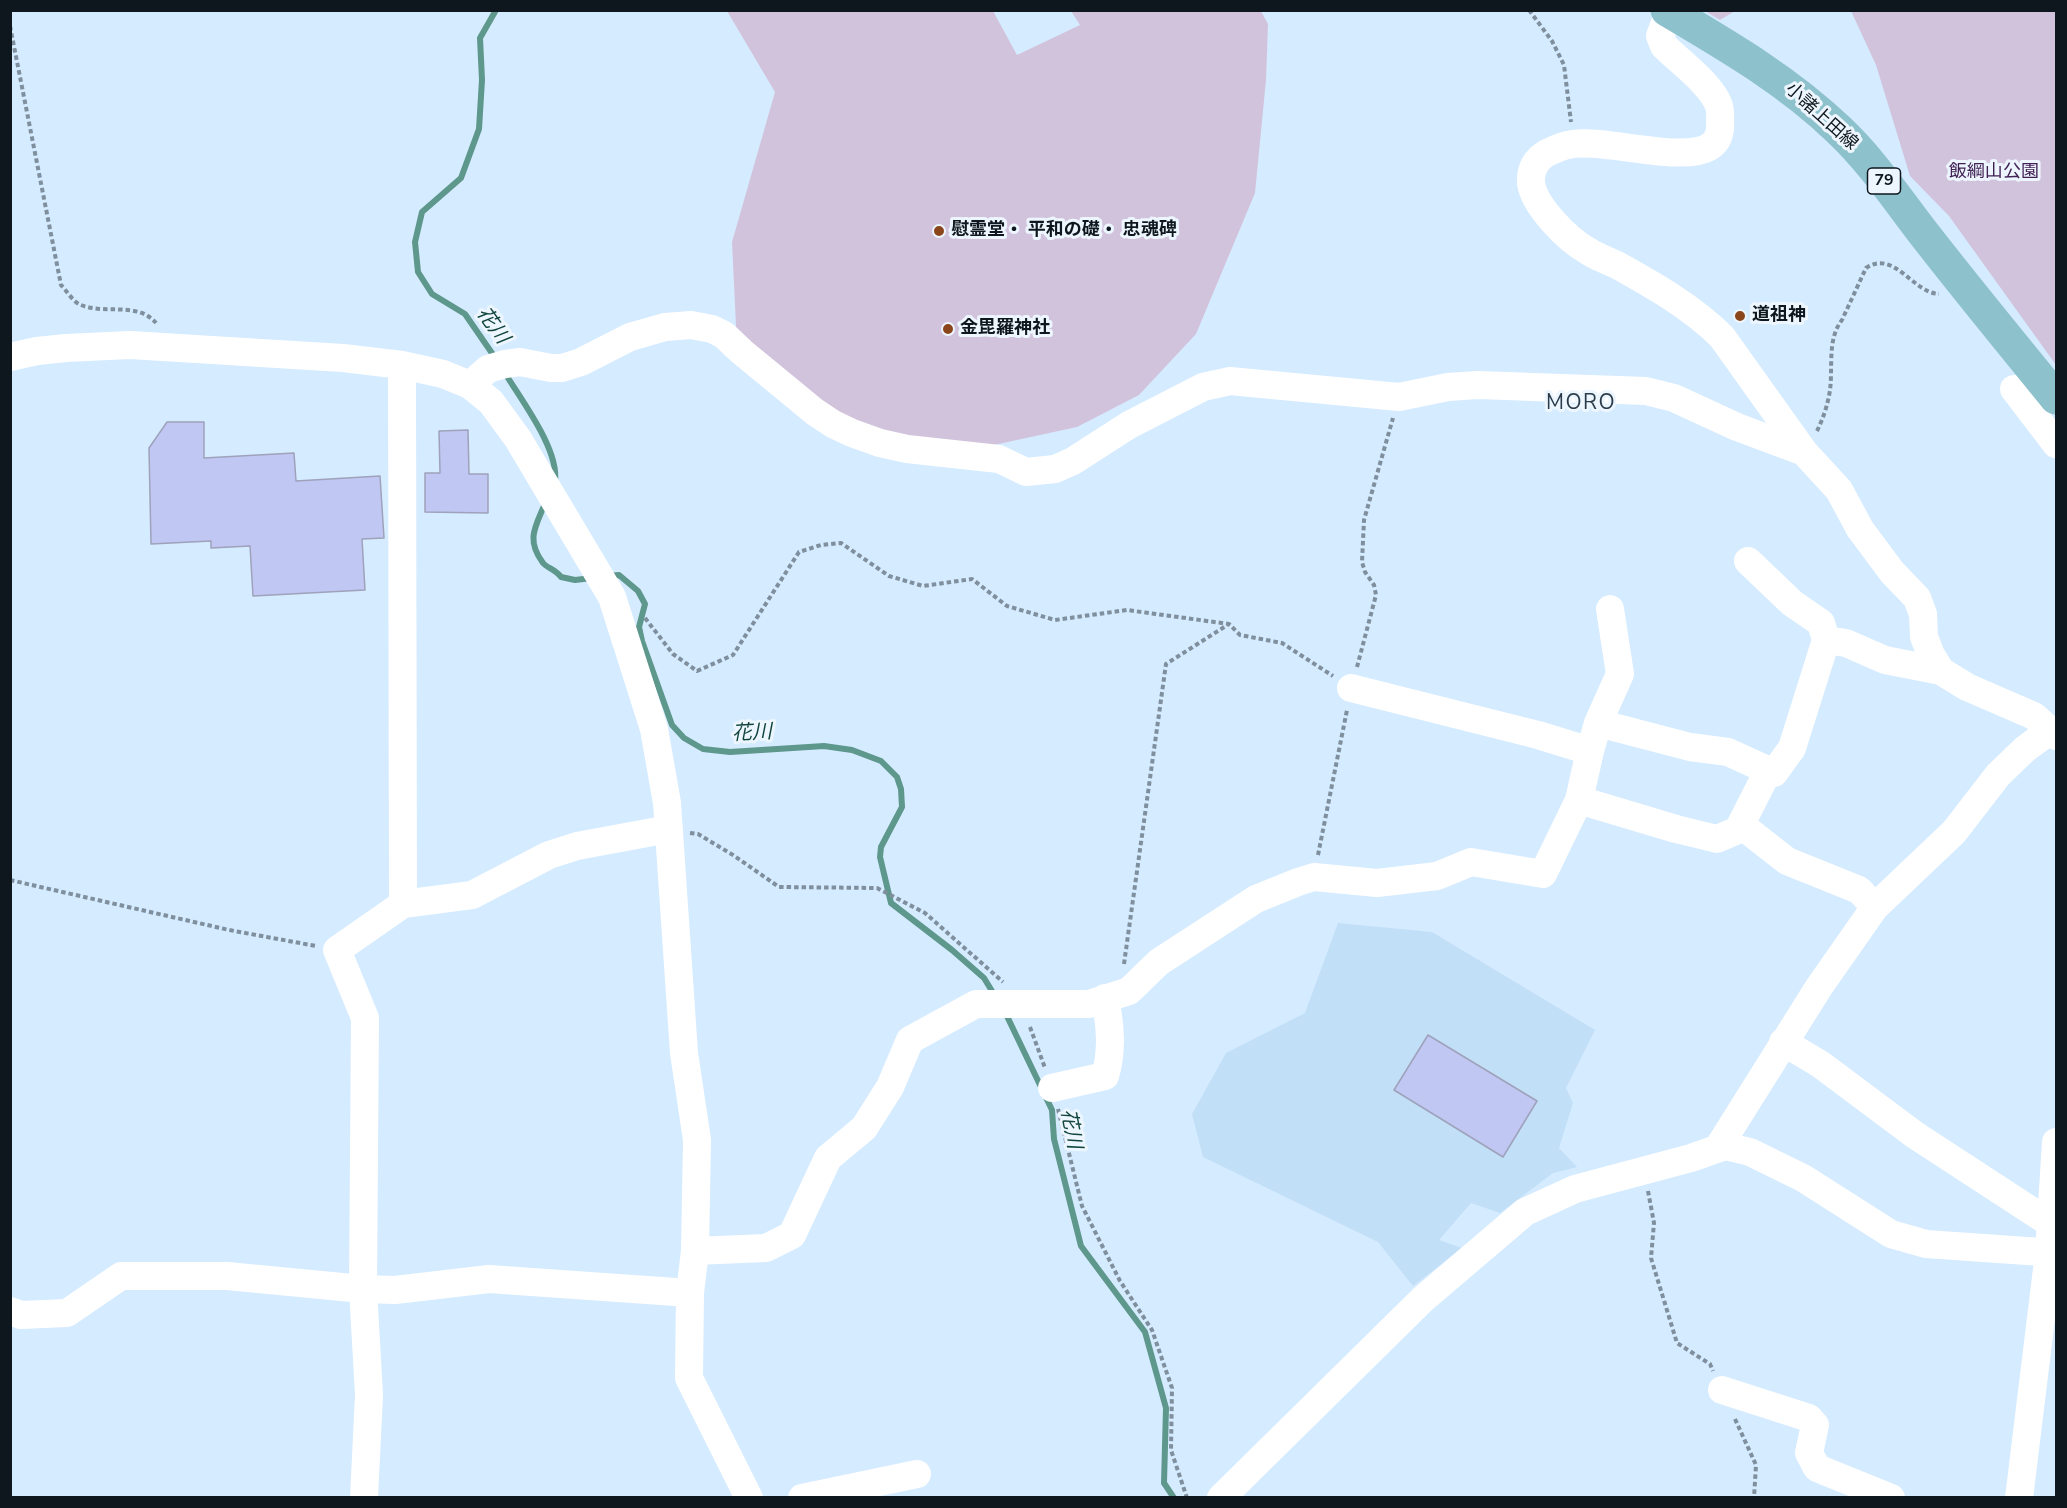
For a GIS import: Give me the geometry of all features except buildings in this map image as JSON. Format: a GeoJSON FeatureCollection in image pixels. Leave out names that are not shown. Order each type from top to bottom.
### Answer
{"type":"FeatureCollection","features":[{"type":"Feature","properties":{"kind":"main road","name":"小諸上田線"},"geometry":{"type":"LineString","coordinates":[[1668,11],[1728,46],[1791,88],[1839,130],[1869,163],[2056,398]]}},
{"type":"Feature","properties":{"kind":"street"},"geometry":{"type":"LineString","coordinates":[[1668,11],[1660,36],[1664,46],[1711,92],[1719,107],[1720,132],[1716,141],[1707,148],[1674,152],[1599,144],[1574,144],[1556,149],[1541,156],[1532,169],[1531,182],[1534,194],[1562,230],[1586,251],[1616,265],[1705,320],[1722,337],[1804,452],[1839,490],[1860,529],[1892,572],[1917,598],[1923,614],[1924,637],[1941,671]]}},
{"type":"Feature","properties":{"kind":"street"},"geometry":{"type":"LineString","coordinates":[[470,385],[488,369],[505,364],[520,362],[562,368],[581,362],[630,337],[665,327],[692,325],[712,329],[724,335],[833,424],[880,443],[943,454],[981,455],[999,459],[1026,472],[1055,470],[1129,425],[1203,387],[1230,381],[1399,397],[1448,387],[1478,385],[1646,391],[1674,398],[1737,427],[1804,452]]}},
{"type":"Feature","properties":{"kind":"street"},"geometry":{"type":"LineString","coordinates":[[10,357],[66,348],[130,345],[343,358],[402,365],[443,374],[470,385],[491,402],[518,439],[612,597],[654,729],[667,803],[684,1053],[697,1140],[694,1251],[690,1293],[689,1378],[750,1497]]}},
{"type":"Feature","properties":{"kind":"street"},"geometry":{"type":"LineString","coordinates":[[402,365],[403,904]]}},
{"type":"Feature","properties":{"kind":"street"},"geometry":{"type":"LineString","coordinates":[[2014,389],[2056,444]]}},
{"type":"Feature","properties":{"kind":"street"},"geometry":{"type":"LineString","coordinates":[[1598,723],[1690,747],[1728,752],[1774,773],[1792,748],[1826,640],[1821,623],[1792,603],[1748,561]]}},
{"type":"Feature","properties":{"kind":"street"},"geometry":{"type":"LineString","coordinates":[[694,1251],[766,1248],[792,1235],[828,1158],[864,1128],[890,1088],[910,1040],[976,1004],[1089,1004],[1128,991],[1160,962],[1256,900],[1314,877],[1377,883],[1437,876],[1471,862],[1543,874],[1579,800],[1598,723],[1620,674],[1610,609]]}},
{"type":"Feature","properties":{"kind":"street"},"geometry":{"type":"LineString","coordinates":[[1718,1148],[1783,1042],[1875,907],[1954,832],[1998,776],[2025,749],[2054,733],[2034,716],[1967,687],[1941,671],[1885,660],[1846,643],[1826,640]]}},
{"type":"Feature","properties":{"kind":"street"},"geometry":{"type":"LineString","coordinates":[[1351,688],[1538,735],[1590,751]]}},
{"type":"Feature","properties":{"kind":"street"},"geometry":{"type":"LineString","coordinates":[[1579,800],[1718,839],[1738,830],[1768,771]]}},
{"type":"Feature","properties":{"kind":"street"},"geometry":{"type":"LineString","coordinates":[[1741,825],[1787,861],[1859,891],[1875,907]]}},
{"type":"Feature","properties":{"kind":"street"},"geometry":{"type":"LineString","coordinates":[[364,1497],[369,1395],[363,1289],[365,1018],[337,950],[403,904],[472,895],[549,855],[577,846],[669,829]]}},
{"type":"Feature","properties":{"kind":"street"},"geometry":{"type":"LineString","coordinates":[[1052,1088],[1105,1076],[1109,1063],[1112,996]]}},
{"type":"Feature","properties":{"kind":"street"},"geometry":{"type":"LineString","coordinates":[[1783,1042],[1820,1064],[1915,1135],[2050,1223]]}},
{"type":"Feature","properties":{"kind":"street"},"geometry":{"type":"LineString","coordinates":[[2019,1497],[2053,1253],[2050,1223],[2056,1142]]}},
{"type":"Feature","properties":{"kind":"street"},"geometry":{"type":"LineString","coordinates":[[1221,1497],[1423,1299],[1525,1212],[1575,1189],[1691,1158],[1725,1146],[1750,1152],[1803,1178],[1891,1234],[1926,1244],[2053,1253]]}},
{"type":"Feature","properties":{"kind":"street"},"geometry":{"type":"LineString","coordinates":[[10,1311],[21,1315],[68,1313],[121,1276],[227,1276],[395,1290],[489,1279],[690,1293]]}},
{"type":"Feature","properties":{"kind":"street"},"geometry":{"type":"LineString","coordinates":[[1722,1390],[1809,1418],[1815,1425],[1809,1453],[1817,1468],[1891,1497]]}},
{"type":"Feature","properties":{"kind":"street"},"geometry":{"type":"LineString","coordinates":[[802,1497],[917,1474]]}},
{"type":"Feature","properties":{"kind":"path"},"geometry":{"type":"LineString","coordinates":[[1529,10],[1552,41],[1564,66],[1574,144]]}},
{"type":"Feature","properties":{"kind":"path"},"geometry":{"type":"LineString","coordinates":[[10,26],[61,285],[78,304],[96,309],[136,310],[149,315],[161,328],[163,346]]}},
{"type":"Feature","properties":{"kind":"path"},"geometry":{"type":"LineString","coordinates":[[1804,452],[1818,429],[1827,405],[1836,327],[1842,320],[1866,268],[1873,263],[1885,263],[1897,268],[1922,288],[1935,294],[1954,293],[1967,288]]}},
{"type":"Feature","properties":{"kind":"path"},"geometry":{"type":"LineString","coordinates":[[1314,877],[1351,688],[1376,596],[1374,585],[1365,572],[1362,562],[1364,520],[1399,397]]}},
{"type":"Feature","properties":{"kind":"path"},"geometry":{"type":"LineString","coordinates":[[641,614],[673,654],[697,671],[733,655],[799,552],[821,545],[841,543],[889,576],[923,586],[972,579],[1007,606],[1055,620],[1127,610],[1229,624],[1240,635],[1282,643],[1351,688]]}},
{"type":"Feature","properties":{"kind":"path"},"geometry":{"type":"LineString","coordinates":[[1112,996],[1166,664],[1229,624]]}},
{"type":"Feature","properties":{"kind":"path"},"geometry":{"type":"LineString","coordinates":[[669,829],[698,834],[779,887],[877,888],[925,913],[999,976],[1021,1003],[1052,1088],[1082,1206],[1120,1281],[1152,1330],[1172,1388],[1171,1450],[1187,1497]]}},
{"type":"Feature","properties":{"kind":"path"},"geometry":{"type":"LineString","coordinates":[[10,880],[229,930],[337,950]]}},
{"type":"Feature","properties":{"kind":"path"},"geometry":{"type":"LineString","coordinates":[[1644,1170],[1654,1223],[1651,1257],[1677,1343],[1710,1364],[1756,1465],[1754,1497]]}},
{"type":"Feature","properties":{"kind":"shaded area"},"geometry":{"type":"Polygon","coordinates":[[[1338,923],[1432,932],[1595,1030],[1566,1088],[1573,1103],[1559,1148],[1577,1167],[1553,1173],[1500,1213],[1471,1203],[1439,1240],[1462,1248],[1413,1286],[1378,1242],[1203,1157],[1192,1114],[1226,1053],[1305,1013],[1338,923]]]}},
{"type":"Feature","properties":{"kind":"green space"},"geometry":{"type":"Polygon","coordinates":[[[727,11],[993,11],[1017,55],[1080,25],[1071,11],[1261,11],[1268,24],[1266,80],[1255,193],[1196,334],[1139,395],[1077,427],[966,451],[858,443],[738,367],[732,242],[775,92],[727,11]]]}},
{"type":"Feature","properties":{"kind":"green space"},"geometry":{"type":"Polygon","coordinates":[[[1705,11],[1735,11],[1720,20],[1705,11]]]}},
{"type":"Feature","properties":{"kind":"green space","name":"飯綱山公園"},"geometry":{"type":"Polygon","coordinates":[[[1851,11],[2056,11],[2056,365],[1949,216],[1910,176],[1876,65],[1851,11]]]}},
{"type":"Feature","properties":{"kind":"waterway","name":"花川"},"geometry":{"type":"LineString","coordinates":[[496,10],[480,38],[482,80],[479,129],[461,178],[422,212],[415,242],[418,272],[432,294],[465,314],[496,359]]}},
{"type":"Feature","properties":{"kind":"waterway","name":"花川"},"geometry":{"type":"LineString","coordinates":[[505,373],[545,440],[555,468],[555,481]]}},
{"type":"Feature","properties":{"kind":"waterway","name":"花川"},"geometry":{"type":"LineString","coordinates":[[546,501],[534,532],[534,547],[538,554],[545,565],[561,577],[575,580],[592,578]]}},
{"type":"Feature","properties":{"kind":"waterway","name":"花川"},"geometry":{"type":"LineString","coordinates":[[608,576],[619,575],[638,591],[645,604],[639,627],[642,641],[672,725],[684,738],[703,749],[730,752],[824,746],[852,750],[881,761],[897,777],[901,789],[902,807],[881,847],[880,857],[891,903],[984,978],[995,996]]}},
{"type":"Feature","properties":{"kind":"waterway","name":"花川"},"geometry":{"type":"LineString","coordinates":[[1005,1012],[1052,1110],[1054,1139],[1081,1246],[1145,1332],[1166,1408],[1164,1483],[1174,1498]]}},
{"type":"Feature","properties":{"kind":"place","name":"慰霊堂・ 平和の礎・ 忠魂碑"},"geometry":{"type":"Point","coordinates":[939,231]}},
{"type":"Feature","properties":{"kind":"place","name":"道祖神"},"geometry":{"type":"Point","coordinates":[1740,316]}},
{"type":"Feature","properties":{"kind":"place","name":"金毘羅神社"},"geometry":{"type":"Point","coordinates":[948,329]}},
{"type":"Feature","properties":{"kind":"district","name":"MORO"},"geometry":{"type":"Point","coordinates":[1581,404]}}]}
